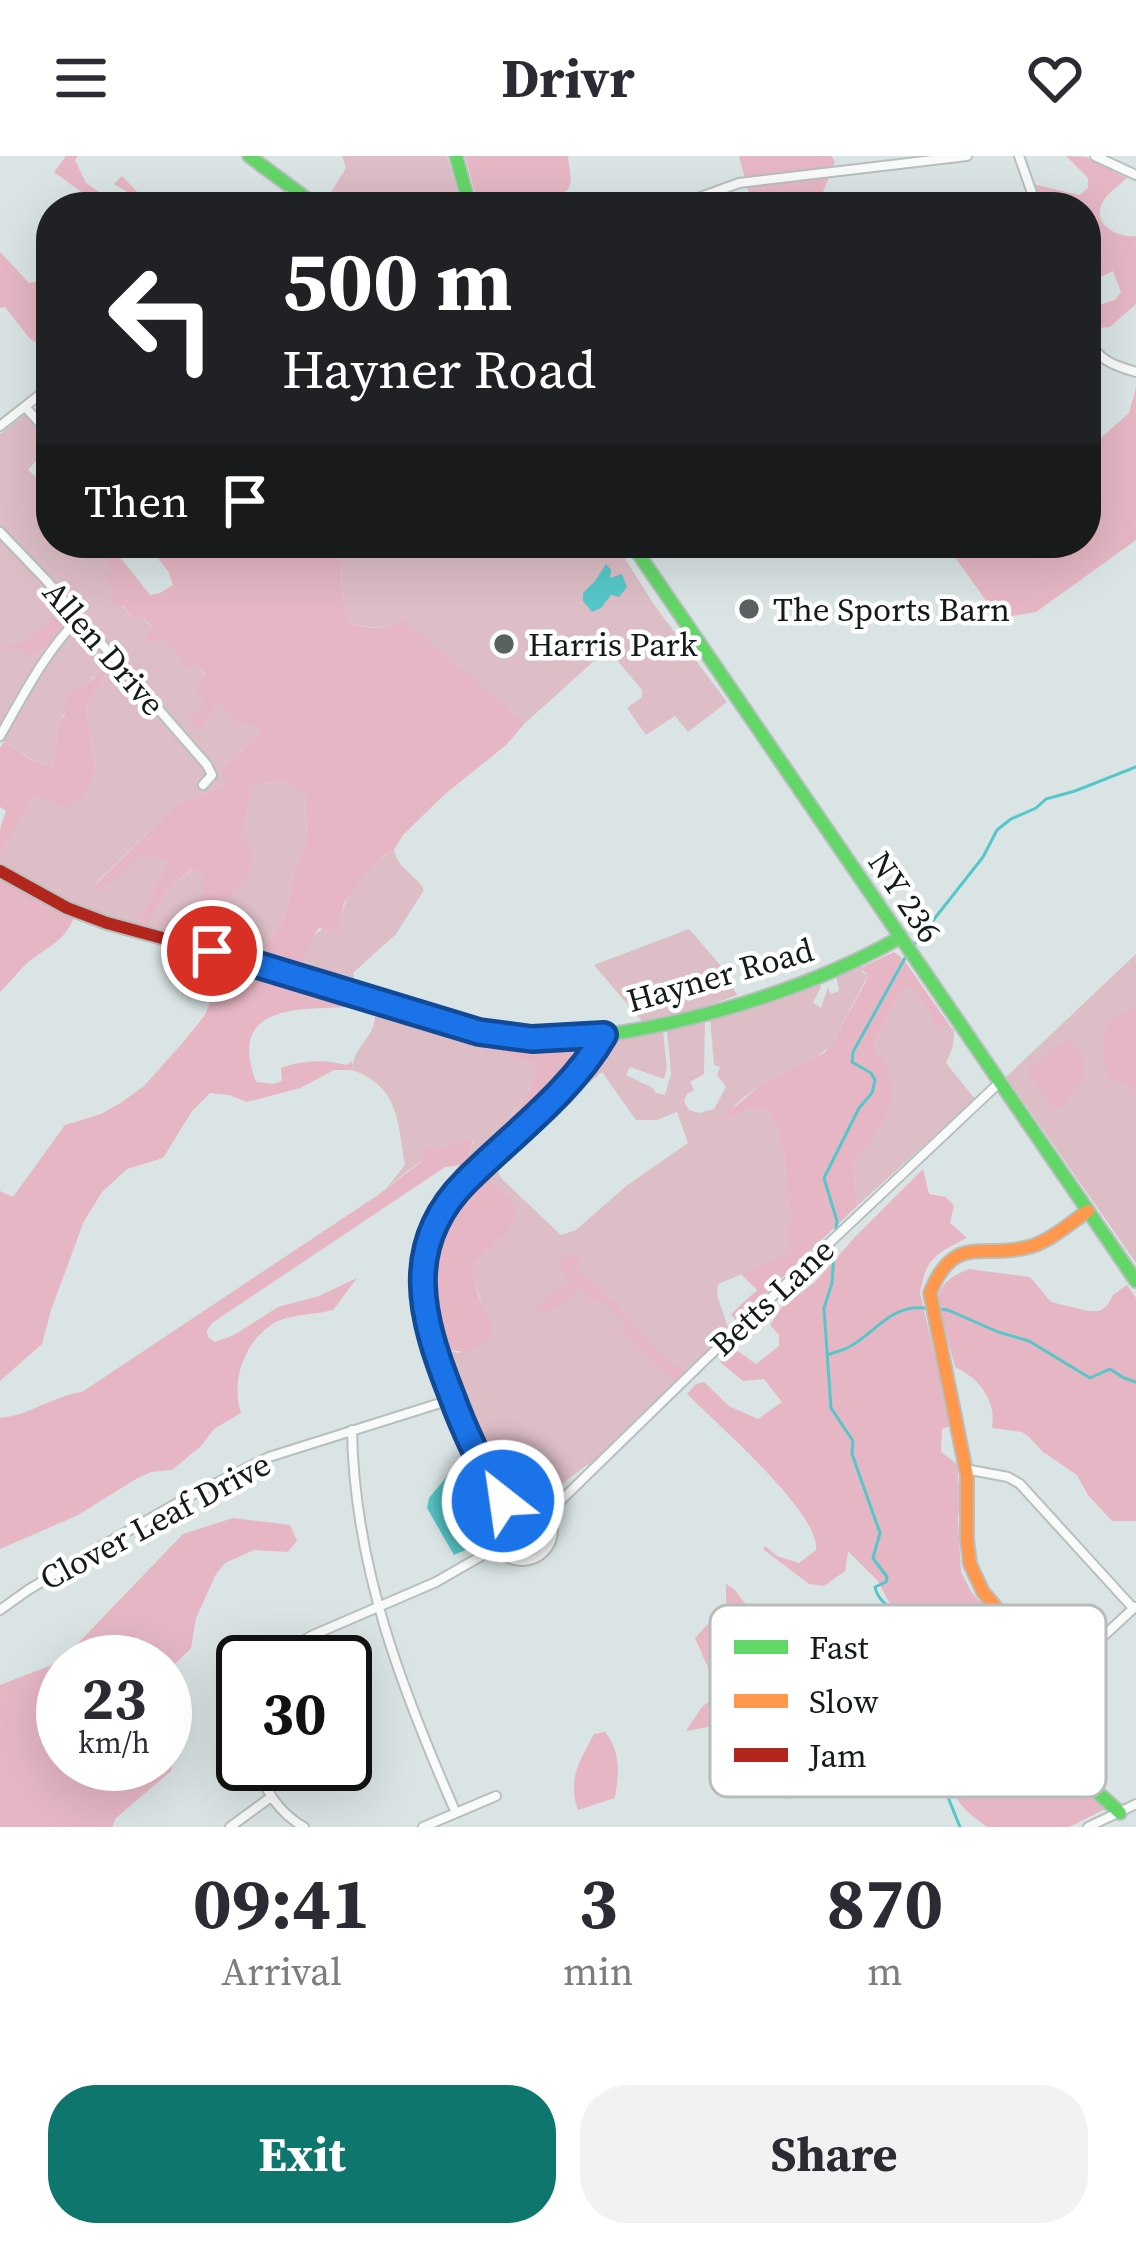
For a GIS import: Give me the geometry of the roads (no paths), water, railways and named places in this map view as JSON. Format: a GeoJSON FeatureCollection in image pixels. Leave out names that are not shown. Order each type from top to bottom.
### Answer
{"type":"FeatureCollection","features":[{"type":"Feature","properties":{"kind":"street"},"geometry":{"type":"LineString","coordinates":[[249,156],[299,192]]}},
{"type":"Feature","properties":{"kind":"street"},"geometry":{"type":"LineString","coordinates":[[456,156],[466,192]]}},
{"type":"Feature","properties":{"kind":"street"},"geometry":{"type":"LineString","coordinates":[[709,192],[755,181],[967,156]]}},
{"type":"Feature","properties":{"kind":"street"},"geometry":{"type":"LineString","coordinates":[[1019,156],[1032,192]]}},
{"type":"Feature","properties":{"kind":"street"},"geometry":{"type":"LineString","coordinates":[[1094,156],[1136,175]]}},
{"type":"Feature","properties":{"kind":"street"},"geometry":{"type":"LineString","coordinates":[[1101,359],[1136,372]]}},
{"type":"Feature","properties":{"kind":"street"},"geometry":{"type":"LineString","coordinates":[[0,426],[36,398]]}},
{"type":"Feature","properties":{"kind":"street"},"geometry":{"type":"LineString","coordinates":[[26,406],[36,418]]}},
{"type":"Feature","properties":{"kind":"street","name":"Allen Drive"},"geometry":{"type":"LineString","coordinates":[[0,532],[207,765],[212,775],[203,785]]}},
{"type":"Feature","properties":{"kind":"street","name":"NY 236"},"geometry":{"type":"LineString","coordinates":[[641,558],[1136,1281]]}},
{"type":"Feature","properties":{"kind":"street"},"geometry":{"type":"LineString","coordinates":[[0,736],[38,669],[79,617]]}},
{"type":"Feature","properties":{"kind":"street","name":"Hayner Road"},"geometry":{"type":"LineString","coordinates":[[0,871],[67,908],[107,922],[479,1032],[532,1039],[604,1035],[715,1011],[829,973],[899,938]]}},
{"type":"Feature","properties":{"kind":"street"},"geometry":{"type":"LineString","coordinates":[[505,1504],[482,1467],[430,1342],[423,1309],[428,1242],[464,1183],[579,1073],[604,1035]]}},
{"type":"Feature","properties":{"kind":"street","name":"Betts Lane"},"geometry":{"type":"LineString","coordinates":[[497,1547],[516,1560],[542,1554],[554,1529],[548,1513],[999,1083]]}},
{"type":"Feature","properties":{"kind":"street"},"geometry":{"type":"LineString","coordinates":[[992,1605],[966,1556],[965,1469],[930,1293],[941,1266],[958,1253],[1028,1247],[1088,1211]]}},
{"type":"Feature","properties":{"kind":"street","name":"Clover Leaf Drive"},"geometry":{"type":"LineString","coordinates":[[0,1610],[188,1497],[269,1457],[453,1400]]}},
{"type":"Feature","properties":{"kind":"street"},"geometry":{"type":"LineString","coordinates":[[352,1429],[358,1517],[378,1609],[420,1733],[455,1814]]}},
{"type":"Feature","properties":{"kind":"street"},"geometry":{"type":"LineString","coordinates":[[965,1469],[1020,1484],[1135,1607],[1106,1634]]}},
{"type":"Feature","properties":{"kind":"street"},"geometry":{"type":"LineString","coordinates":[[313,1635],[436,1582],[497,1547],[492,1526],[505,1504],[532,1500],[548,1513]]}},
{"type":"Feature","properties":{"kind":"street"},"geometry":{"type":"LineString","coordinates":[[269,1791],[293,1821],[304,1827]]}},
{"type":"Feature","properties":{"kind":"street"},"geometry":{"type":"LineString","coordinates":[[424,1827],[496,1796]]}},
{"type":"Feature","properties":{"kind":"street"},"geometry":{"type":"LineString","coordinates":[[1104,1797],[1120,1813]]}},
{"type":"Feature","properties":{"kind":"street"},"geometry":{"type":"LineString","coordinates":[[230,1827],[272,1798]]}},
{"type":"Feature","properties":{"kind":"street"},"geometry":{"type":"LineString","coordinates":[[1088,1827],[1136,1804]]}},
{"type":"Feature","properties":{"kind":"water"},"geometry":{"type":"Polygon","coordinates":[[[606,564],[610,578],[622,574],[627,587],[592,612],[583,593],[606,564]]]}},
{"type":"Feature","properties":{"kind":"water"},"geometry":{"type":"Polygon","coordinates":[[[457,1464],[474,1488],[482,1512],[475,1546],[454,1555],[427,1508],[429,1498],[457,1464]]]}},
{"type":"Feature","properties":{"kind":"waterway"},"geometry":{"type":"LineString","coordinates":[[913,946],[983,857],[997,830],[1046,799],[1136,767]]}},
{"type":"Feature","properties":{"kind":"waterway"},"geometry":{"type":"LineString","coordinates":[[836,1229],[824,1178],[875,1080],[852,1062],[853,1052],[905,958]]}},
{"type":"Feature","properties":{"kind":"waterway"},"geometry":{"type":"LineString","coordinates":[[834,1251],[824,1308],[831,1408],[853,1441],[852,1454],[880,1533],[873,1558],[887,1577],[875,1587],[888,1605]]}},
{"type":"Feature","properties":{"kind":"waterway"},"geometry":{"type":"LineString","coordinates":[[828,1355],[857,1342],[892,1315],[925,1308]]}},
{"type":"Feature","properties":{"kind":"waterway"},"geometry":{"type":"LineString","coordinates":[[938,1309],[1029,1341],[1090,1378],[1110,1369],[1136,1382]]}},
{"type":"Feature","properties":{"kind":"waterway"},"geometry":{"type":"LineString","coordinates":[[949,1797],[960,1827]]}},
{"type":"Feature","properties":{"kind":"place","name":"The Sports Barn"},"geometry":{"type":"Point","coordinates":[749,609]}},
{"type":"Feature","properties":{"kind":"place","name":"Harris Park"},"geometry":{"type":"Point","coordinates":[504,644]}}]}
